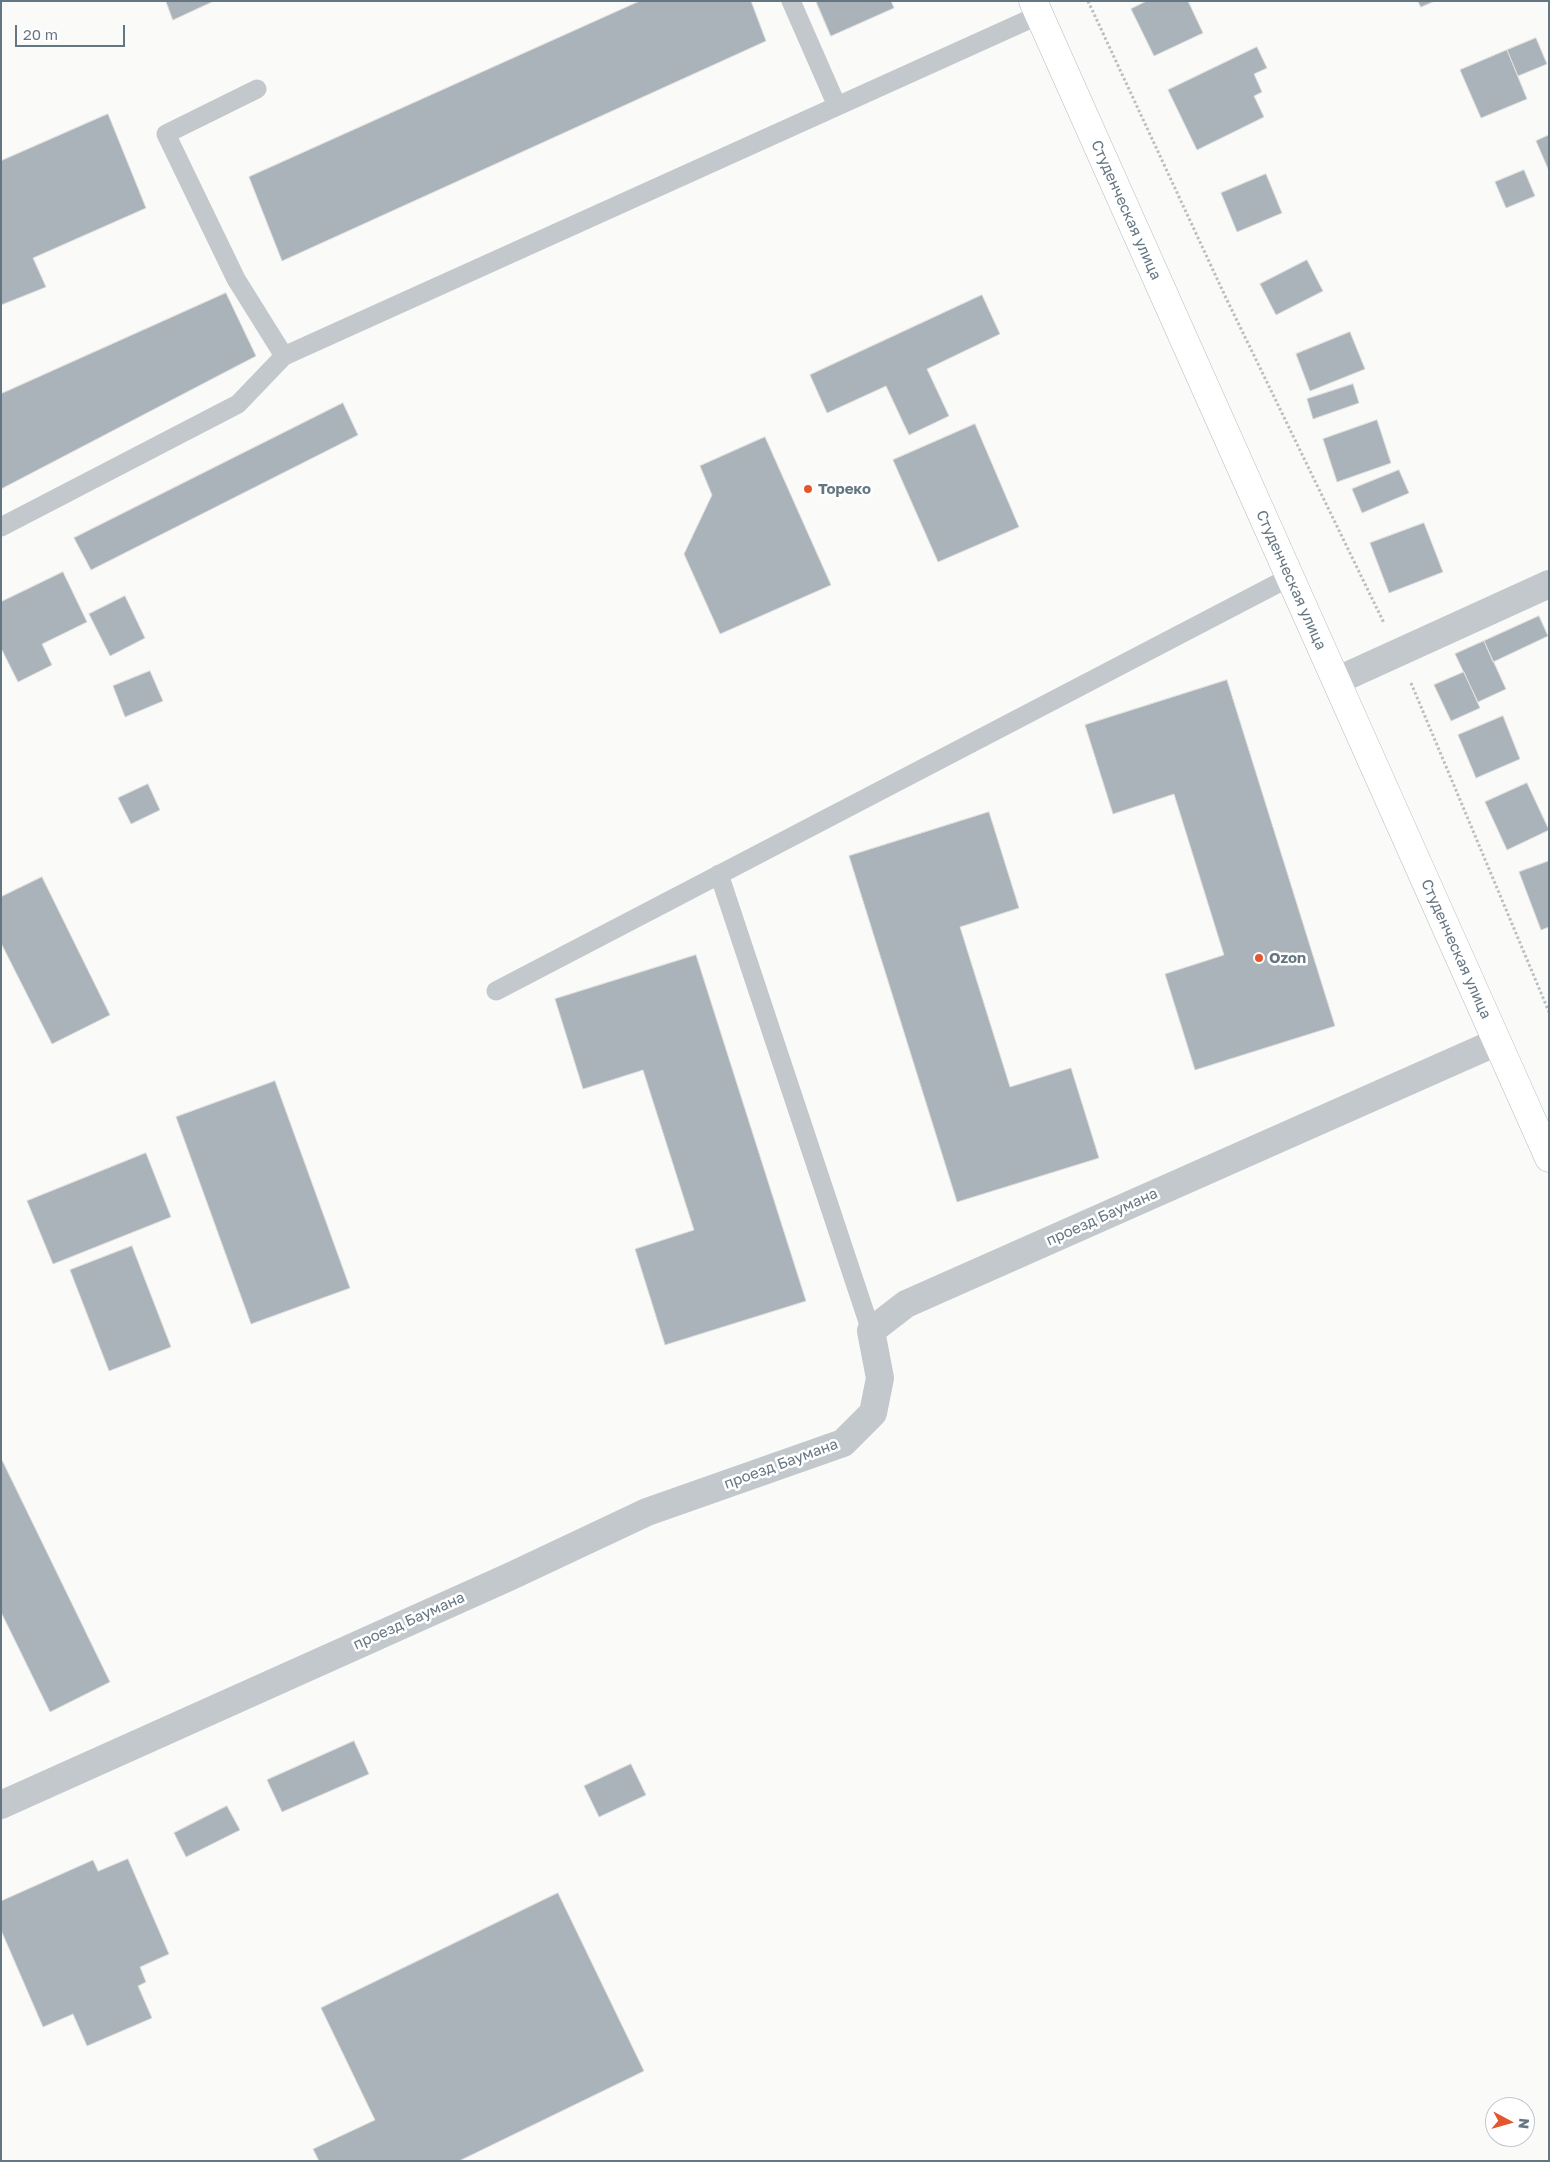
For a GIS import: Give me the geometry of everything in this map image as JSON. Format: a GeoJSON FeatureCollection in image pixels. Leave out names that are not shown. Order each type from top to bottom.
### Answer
{"type":"FeatureCollection","features":[{"type":"Feature","properties":{"kind":"main road","name":"Студенческая улица"},"geometry":{"type":"LineString","coordinates":[[1036,8],[1549,1158]]}},
{"type":"Feature","properties":{"kind":"street"},"geometry":{"type":"LineString","coordinates":[[1336,681],[1549,584]]}},
{"type":"Feature","properties":{"kind":"street","name":"проезд Баумана"},"geometry":{"type":"LineString","coordinates":[[1,1805],[509,1577],[647,1512],[843,1443],[873,1413],[880,1378],[871,1331],[906,1304],[1497,1042]]}},
{"type":"Feature","properties":{"kind":"lane"},"geometry":{"type":"LineString","coordinates":[[790,1],[837,106]]}},
{"type":"Feature","properties":{"kind":"lane"},"geometry":{"type":"LineString","coordinates":[[1,527],[238,404],[284,356],[837,106],[1036,8]]}},
{"type":"Feature","properties":{"kind":"lane"},"geometry":{"type":"LineString","coordinates":[[257,89],[166,134],[236,279],[284,356]]}},
{"type":"Feature","properties":{"kind":"lane"},"geometry":{"type":"LineString","coordinates":[[496,991],[1290,577]]}},
{"type":"Feature","properties":{"kind":"lane"},"geometry":{"type":"LineString","coordinates":[[719,874],[871,1331]]}},
{"type":"Feature","properties":{"kind":"path"},"geometry":{"type":"LineString","coordinates":[[1088,1],[1226,298],[1398,653],[1549,1012]]}},
{"type":"Feature","properties":{"kind":"building"},"geometry":{"type":"Polygon","coordinates":[[[166,1],[214,1],[173,20],[166,1]]]}},
{"type":"Feature","properties":{"kind":"building"},"geometry":{"type":"Polygon","coordinates":[[[640,1],[751,1],[766,41],[282,261],[249,177],[640,1]]]}},
{"type":"Feature","properties":{"kind":"building"},"geometry":{"type":"Polygon","coordinates":[[[816,1],[891,1],[894,8],[831,36],[816,1]]]}},
{"type":"Feature","properties":{"kind":"building"},"geometry":{"type":"Polygon","coordinates":[[[1147,1],[1188,1],[1203,33],[1154,56],[1131,9],[1147,1]]]}},
{"type":"Feature","properties":{"kind":"building"},"geometry":{"type":"Polygon","coordinates":[[[1418,1],[1435,1],[1421,7],[1418,1]]]}},
{"type":"Feature","properties":{"kind":"building"},"geometry":{"type":"Polygon","coordinates":[[[1536,38],[1547,64],[1518,76],[1507,50],[1536,38]]]}},
{"type":"Feature","properties":{"kind":"building"},"geometry":{"type":"Polygon","coordinates":[[[1257,47],[1267,68],[1254,74],[1262,92],[1254,96],[1264,117],[1197,150],[1168,90],[1257,47]]]}},
{"type":"Feature","properties":{"kind":"building"},"geometry":{"type":"Polygon","coordinates":[[[1507,50],[1527,99],[1481,118],[1460,70],[1507,50]]]}},
{"type":"Feature","properties":{"kind":"building"},"geometry":{"type":"Polygon","coordinates":[[[108,114],[146,208],[33,258],[46,287],[1,305],[1,161],[108,114]]]}},
{"type":"Feature","properties":{"kind":"building"},"geometry":{"type":"Polygon","coordinates":[[[1549,135],[1549,171],[1536,141],[1549,135]]]}},
{"type":"Feature","properties":{"kind":"building"},"geometry":{"type":"Polygon","coordinates":[[[1524,170],[1535,196],[1506,208],[1495,182],[1524,170]]]}},
{"type":"Feature","properties":{"kind":"building"},"geometry":{"type":"Polygon","coordinates":[[[1266,174],[1282,213],[1237,232],[1221,193],[1266,174]]]}},
{"type":"Feature","properties":{"kind":"building"},"geometry":{"type":"Polygon","coordinates":[[[1307,260],[1323,291],[1276,315],[1260,284],[1307,260]]]}},
{"type":"Feature","properties":{"kind":"building"},"geometry":{"type":"Polygon","coordinates":[[[226,293],[256,356],[1,489],[1,394],[226,293]]]}},
{"type":"Feature","properties":{"kind":"building"},"geometry":{"type":"Polygon","coordinates":[[[982,295],[1000,334],[927,369],[949,416],[909,435],[886,386],[827,413],[810,375],[982,295]]]}},
{"type":"Feature","properties":{"kind":"building"},"geometry":{"type":"Polygon","coordinates":[[[1350,332],[1365,369],[1310,391],[1296,354],[1350,332]]]}},
{"type":"Feature","properties":{"kind":"building"},"geometry":{"type":"Polygon","coordinates":[[[1353,384],[1359,403],[1313,419],[1307,399],[1353,384]]]}},
{"type":"Feature","properties":{"kind":"building"},"geometry":{"type":"Polygon","coordinates":[[[343,403],[358,435],[91,570],[74,538],[343,403]]]}},
{"type":"Feature","properties":{"kind":"building"},"geometry":{"type":"Polygon","coordinates":[[[1377,420],[1391,463],[1337,482],[1323,439],[1377,420]]]}},
{"type":"Feature","properties":{"kind":"building"},"geometry":{"type":"Polygon","coordinates":[[[975,424],[1019,527],[938,562],[893,460],[975,424]]]}},
{"type":"Feature","properties":{"kind":"building"},"geometry":{"type":"Polygon","coordinates":[[[765,437],[831,585],[720,634],[684,554],[712,495],[700,466],[765,437]]]}},
{"type":"Feature","properties":{"kind":"building"},"geometry":{"type":"Polygon","coordinates":[[[1399,470],[1409,493],[1362,513],[1352,489],[1399,470]]]}},
{"type":"Feature","properties":{"kind":"building"},"geometry":{"type":"Polygon","coordinates":[[[1424,523],[1443,572],[1389,593],[1370,543],[1424,523]]]}},
{"type":"Feature","properties":{"kind":"building"},"geometry":{"type":"Polygon","coordinates":[[[63,572],[87,622],[42,644],[52,665],[18,682],[1,648],[1,602],[63,572]]]}},
{"type":"Feature","properties":{"kind":"building"},"geometry":{"type":"Polygon","coordinates":[[[125,596],[145,638],[110,656],[89,614],[125,596]]]}},
{"type":"Feature","properties":{"kind":"building"},"geometry":{"type":"Polygon","coordinates":[[[1539,616],[1548,636],[1493,662],[1484,641],[1539,616]]]}},
{"type":"Feature","properties":{"kind":"building"},"geometry":{"type":"Polygon","coordinates":[[[1484,641],[1506,689],[1478,702],[1455,654],[1484,641]]]}},
{"type":"Feature","properties":{"kind":"building"},"geometry":{"type":"Polygon","coordinates":[[[150,671],[163,701],[125,717],[113,686],[150,671]]]}},
{"type":"Feature","properties":{"kind":"building"},"geometry":{"type":"Polygon","coordinates":[[[1464,672],[1480,708],[1451,721],[1434,685],[1464,672]]]}},
{"type":"Feature","properties":{"kind":"building"},"geometry":{"type":"Polygon","coordinates":[[[1227,680],[1335,1026],[1195,1070],[1165,974],[1224,955],[1174,794],[1113,814],[1085,725],[1227,680]]]}},
{"type":"Feature","properties":{"kind":"building"},"geometry":{"type":"Polygon","coordinates":[[[1503,716],[1520,759],[1476,778],[1458,735],[1503,716]]]}},
{"type":"Feature","properties":{"kind":"building"},"geometry":{"type":"Polygon","coordinates":[[[1527,783],[1549,830],[1507,850],[1485,802],[1527,783]]]}},
{"type":"Feature","properties":{"kind":"building"},"geometry":{"type":"Polygon","coordinates":[[[148,784],[160,810],[131,824],[118,798],[148,784]]]}},
{"type":"Feature","properties":{"kind":"building"},"geometry":{"type":"Polygon","coordinates":[[[989,812],[1019,908],[960,927],[1010,1087],[1071,1068],[1099,1158],[957,1202],[849,856],[989,812]]]}},
{"type":"Feature","properties":{"kind":"building"},"geometry":{"type":"Polygon","coordinates":[[[1549,861],[1549,927],[1541,930],[1519,872],[1549,861]]]}},
{"type":"Feature","properties":{"kind":"building"},"geometry":{"type":"Polygon","coordinates":[[[42,877],[110,1015],[52,1044],[1,943],[1,897],[42,877]]]}},
{"type":"Feature","properties":{"kind":"building"},"geometry":{"type":"Polygon","coordinates":[[[696,955],[806,1301],[665,1345],[635,1249],[694,1230],[643,1070],[583,1089],[555,999],[696,955]]]}},
{"type":"Feature","properties":{"kind":"building"},"geometry":{"type":"Polygon","coordinates":[[[275,1081],[350,1288],[251,1324],[176,1117],[275,1081]]]}},
{"type":"Feature","properties":{"kind":"building"},"geometry":{"type":"Polygon","coordinates":[[[146,1153],[171,1217],[53,1264],[27,1201],[146,1153]]]}},
{"type":"Feature","properties":{"kind":"building"},"geometry":{"type":"Polygon","coordinates":[[[132,1246],[171,1347],[109,1371],[70,1270],[132,1246]]]}},
{"type":"Feature","properties":{"kind":"building"},"geometry":{"type":"Polygon","coordinates":[[[1,1458],[110,1682],[50,1712],[1,1612],[1,1458]]]}},
{"type":"Feature","properties":{"kind":"building"},"geometry":{"type":"Polygon","coordinates":[[[354,1741],[369,1774],[282,1812],[267,1780],[354,1741]]]}},
{"type":"Feature","properties":{"kind":"building"},"geometry":{"type":"Polygon","coordinates":[[[631,1764],[646,1795],[599,1817],[584,1786],[631,1764]]]}},
{"type":"Feature","properties":{"kind":"building"},"geometry":{"type":"Polygon","coordinates":[[[227,1806],[240,1830],[186,1857],[174,1833],[227,1806]]]}},
{"type":"Feature","properties":{"kind":"building"},"geometry":{"type":"Polygon","coordinates":[[[128,1859],[169,1954],[140,1967],[146,1982],[138,1986],[152,2018],[87,2046],[73,2014],[43,2027],[1,1930],[1,1901],[93,1860],[98,1871],[128,1859]]]}},
{"type":"Feature","properties":{"kind":"building"},"geometry":{"type":"Polygon","coordinates":[[[558,1893],[644,2071],[459,2161],[319,2161],[313,2149],[375,2120],[321,2008],[558,1893]]]}},
{"type":"Feature","properties":{"kind":"place","name":"Тореко"},"geometry":{"type":"Point","coordinates":[808,489]}},
{"type":"Feature","properties":{"kind":"place","name":"Ozon"},"geometry":{"type":"Point","coordinates":[1259,958]}}]}
